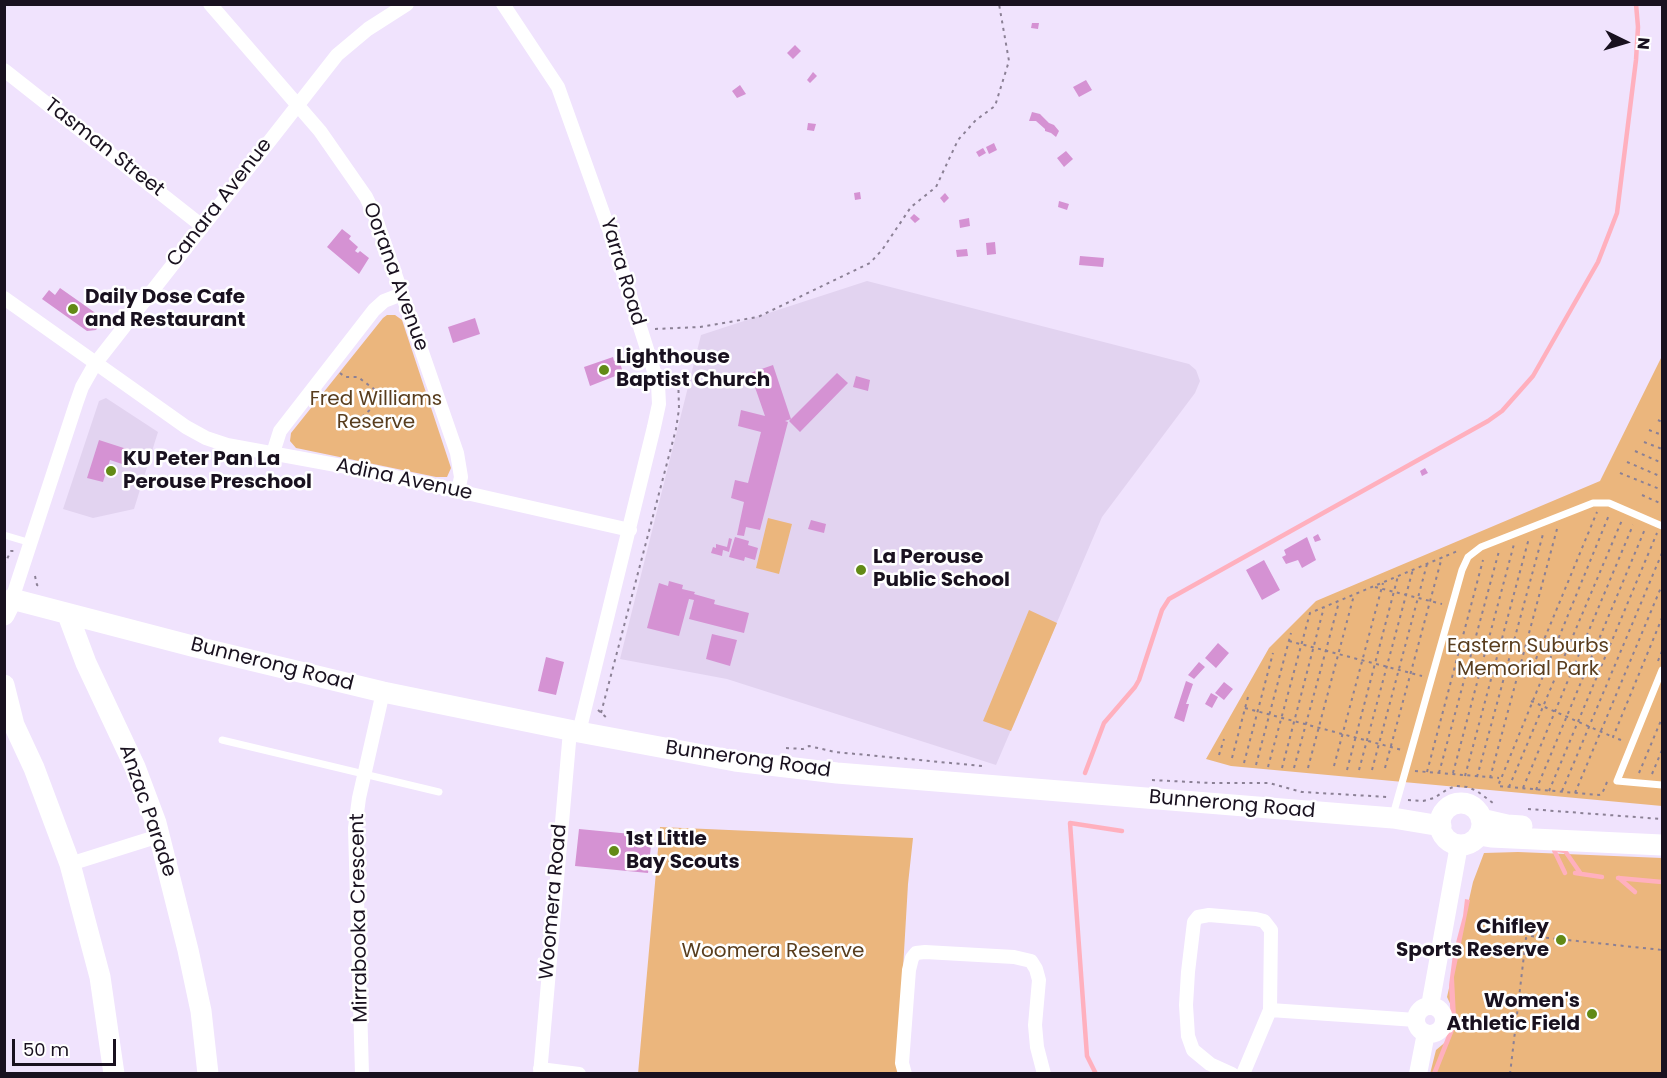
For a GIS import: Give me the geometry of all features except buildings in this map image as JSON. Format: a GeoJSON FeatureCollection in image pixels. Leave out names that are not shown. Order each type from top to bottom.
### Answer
{"type":"FeatureCollection","features":[{"type":"Feature","properties":{"kind":"main road"},"geometry":{"type":"LineString","coordinates":[[7,604],[68,615]]}},
{"type":"Feature","properties":{"kind":"main road","name":"Bunnerong Road"},"geometry":{"type":"LineString","coordinates":[[68,615],[383,692],[574,732],[735,761],[837,773],[1395,808],[1441,826]]}},
{"type":"Feature","properties":{"kind":"main road","name":"Anzac Parade"},"geometry":{"type":"LineString","coordinates":[[68,615],[86,663],[135,767],[159,836],[175,892],[196,984],[206,1044],[208,1074]]}},
{"type":"Feature","properties":{"kind":"main road"},"geometry":{"type":"LineString","coordinates":[[4,685],[9,726],[34,768],[70,864],[100,977],[114,1074]]}},
{"type":"Feature","properties":{"kind":"main road"},"geometry":{"type":"LineString","coordinates":[[1485,819],[1471,843],[1459,845],[1449,841],[1442,831],[1444,813],[1454,804],[1461,803],[1474,808],[1485,819],[1491,837],[1662,845]]}},
{"type":"Feature","properties":{"kind":"main road"},"geometry":{"type":"LineString","coordinates":[[1485,819],[1507,825],[1662,834]]}},
{"type":"Feature","properties":{"kind":"street","name":"Oorana Avenue"},"geometry":{"type":"LineString","coordinates":[[210,4],[321,131],[366,197],[375,216],[457,453],[460,477],[458,491]]}},
{"type":"Feature","properties":{"kind":"street","name":"Canara Avenue"},"geometry":{"type":"LineString","coordinates":[[7,604],[28,550],[82,387],[95,364],[337,55],[368,29],[407,4]]}},
{"type":"Feature","properties":{"kind":"street","name":"Yarra Road"},"geometry":{"type":"LineString","coordinates":[[503,4],[558,87],[612,238],[658,384],[659,404],[630,530],[585,708],[574,732]]}},
{"type":"Feature","properties":{"kind":"street","name":"Tasman Street"},"geometry":{"type":"LineString","coordinates":[[4,70],[202,226]]}},
{"type":"Feature","properties":{"kind":"street"},"geometry":{"type":"LineString","coordinates":[[273,453],[280,431],[374,310],[384,301],[402,294]]}},
{"type":"Feature","properties":{"kind":"street","name":"Adina Avenue"},"geometry":{"type":"LineString","coordinates":[[4,298],[95,364],[186,427],[206,438],[227,445],[369,471],[630,530]]}},
{"type":"Feature","properties":{"kind":"street","name":"Mirrabooka Crescent"},"geometry":{"type":"LineString","coordinates":[[362,1074],[355,839],[359,798],[383,692]]}},
{"type":"Feature","properties":{"kind":"street","name":"Woomera Road"},"geometry":{"type":"LineString","coordinates":[[540,1071],[574,732]]}},
{"type":"Feature","properties":{"kind":"street"},"geometry":{"type":"LineString","coordinates":[[70,864],[159,836]]}},
{"type":"Feature","properties":{"kind":"street"},"geometry":{"type":"LineString","coordinates":[[1270,1010],[1438,1031],[1444,1020],[1438,1005],[1459,845]]}},
{"type":"Feature","properties":{"kind":"street"},"geometry":{"type":"LineString","coordinates":[[1232,1074],[1210,1064],[1193,1050],[1188,1036],[1186,1005],[1194,922],[1198,917],[1209,915],[1256,919],[1264,921],[1271,930],[1270,1010],[1242,1074]]}},
{"type":"Feature","properties":{"kind":"street"},"geometry":{"type":"LineString","coordinates":[[905,1074],[902,1063],[909,970],[916,953],[925,951],[1014,957],[1031,961],[1039,980],[1035,1025],[1037,1047],[1044,1074]]}},
{"type":"Feature","properties":{"kind":"street"},"geometry":{"type":"LineString","coordinates":[[1418,1074],[1427,1031]]}},
{"type":"Feature","properties":{"kind":"street"},"geometry":{"type":"LineString","coordinates":[[540,1071],[579,1074]]}},
{"type":"Feature","properties":{"kind":"lane"},"geometry":{"type":"LineString","coordinates":[[1395,808],[1462,570],[1468,557],[1481,547],[1593,503],[1609,503],[1660,529]]}},
{"type":"Feature","properties":{"kind":"lane"},"geometry":{"type":"LineString","coordinates":[[4,535],[28,550]]}},
{"type":"Feature","properties":{"kind":"lane"},"geometry":{"type":"LineString","coordinates":[[1662,670],[1617,781],[1662,784]]}},
{"type":"Feature","properties":{"kind":"lane"},"geometry":{"type":"LineString","coordinates":[[222,740],[439,792]]}},
{"type":"Feature","properties":{"kind":"path"},"geometry":{"type":"LineString","coordinates":[[640,330],[700,327],[758,317],[870,263],[882,250],[911,207],[936,187],[958,140],[976,120],[995,106],[1010,61],[999,4]]}},
{"type":"Feature","properties":{"kind":"path"},"geometry":{"type":"LineString","coordinates":[[331,366],[345,377],[358,378],[395,405]]}},
{"type":"Feature","properties":{"kind":"path"},"geometry":{"type":"LineString","coordinates":[[602,713],[676,429],[679,409],[678,373]]}},
{"type":"Feature","properties":{"kind":"path"},"geometry":{"type":"LineString","coordinates":[[362,417],[373,407],[376,391]]}},
{"type":"Feature","properties":{"kind":"path"},"geometry":{"type":"LineString","coordinates":[[1658,420],[1662,422]]}},
{"type":"Feature","properties":{"kind":"path"},"geometry":{"type":"LineString","coordinates":[[1649,430],[1662,435]]}},
{"type":"Feature","properties":{"kind":"path"},"geometry":{"type":"LineString","coordinates":[[1644,442],[1662,449]]}},
{"type":"Feature","properties":{"kind":"path"},"geometry":{"type":"LineString","coordinates":[[1635,451],[1662,463]]}},
{"type":"Feature","properties":{"kind":"path"},"geometry":{"type":"LineString","coordinates":[[1627,462],[1662,477]]}},
{"type":"Feature","properties":{"kind":"path"},"geometry":{"type":"LineString","coordinates":[[1620,472],[1662,490]]}},
{"type":"Feature","properties":{"kind":"path"},"geometry":{"type":"LineString","coordinates":[[1642,495],[1662,504]]}},
{"type":"Feature","properties":{"kind":"path"},"geometry":{"type":"LineString","coordinates":[[1536,659],[1599,508],[1590,511]]}},
{"type":"Feature","properties":{"kind":"path"},"geometry":{"type":"LineString","coordinates":[[1599,795],[1497,786],[1611,512]]}},
{"type":"Feature","properties":{"kind":"path"},"geometry":{"type":"LineString","coordinates":[[1617,514],[1646,527],[1660,529]]}},
{"type":"Feature","properties":{"kind":"path"},"geometry":{"type":"LineString","coordinates":[[1509,787],[1623,517]]}},
{"type":"Feature","properties":{"kind":"path"},"geometry":{"type":"LineString","coordinates":[[1523,789],[1634,522]]}},
{"type":"Feature","properties":{"kind":"path"},"geometry":{"type":"LineString","coordinates":[[1490,778],[1558,525],[1551,528]]}},
{"type":"Feature","properties":{"kind":"path"},"geometry":{"type":"LineString","coordinates":[[1536,790],[1646,527]]}},
{"type":"Feature","properties":{"kind":"path"},"geometry":{"type":"LineString","coordinates":[[1660,529],[1662,534]]}},
{"type":"Feature","properties":{"kind":"path"},"geometry":{"type":"LineString","coordinates":[[1549,791],[1660,529]]}},
{"type":"Feature","properties":{"kind":"path"},"geometry":{"type":"LineString","coordinates":[[1477,777],[1543,531],[1491,554]]}},
{"type":"Feature","properties":{"kind":"path"},"geometry":{"type":"LineString","coordinates":[[1465,776],[1529,538]]}},
{"type":"Feature","properties":{"kind":"path"},"geometry":{"type":"LineString","coordinates":[[1452,775],[1514,544]]}},
{"type":"Feature","properties":{"kind":"path"},"geometry":{"type":"LineString","coordinates":[[4,565],[11,551],[28,550],[39,562],[34,579],[37,585],[45,591]]}},
{"type":"Feature","properties":{"kind":"path"},"geometry":{"type":"LineString","coordinates":[[1268,767],[1310,613],[1461,550]]}},
{"type":"Feature","properties":{"kind":"path"},"geometry":{"type":"LineString","coordinates":[[1439,774],[1499,550]]}},
{"type":"Feature","properties":{"kind":"path"},"geometry":{"type":"LineString","coordinates":[[1562,792],[1662,553]]}},
{"type":"Feature","properties":{"kind":"path"},"geometry":{"type":"LineString","coordinates":[[1385,768],[1442,557]]}},
{"type":"Feature","properties":{"kind":"path"},"geometry":{"type":"LineString","coordinates":[[1427,772],[1484,557],[1480,559]]}},
{"type":"Feature","properties":{"kind":"path"},"geometry":{"type":"LineString","coordinates":[[1372,770],[1427,564]]}},
{"type":"Feature","properties":{"kind":"path"},"geometry":{"type":"LineString","coordinates":[[1359,770],[1413,569]]}},
{"type":"Feature","properties":{"kind":"path"},"geometry":{"type":"LineString","coordinates":[[1347,770],[1398,576]]}},
{"type":"Feature","properties":{"kind":"path"},"geometry":{"type":"LineString","coordinates":[[1334,766],[1383,582]]}},
{"type":"Feature","properties":{"kind":"path"},"geometry":{"type":"LineString","coordinates":[[1575,793],[1662,585]]}},
{"type":"Feature","properties":{"kind":"path"},"geometry":{"type":"LineString","coordinates":[[1373,586],[1442,604]]}},
{"type":"Feature","properties":{"kind":"path"},"geometry":{"type":"LineString","coordinates":[[1308,768],[1354,595]]}},
{"type":"Feature","properties":{"kind":"path"},"geometry":{"type":"LineString","coordinates":[[1294,768],[1339,601]]}},
{"type":"Feature","properties":{"kind":"path"},"geometry":{"type":"LineString","coordinates":[[1282,768],[1324,608]]}},
{"type":"Feature","properties":{"kind":"path"},"geometry":{"type":"LineString","coordinates":[[1613,737],[1662,618]]}},
{"type":"Feature","properties":{"kind":"path"},"geometry":{"type":"LineString","coordinates":[[1256,765],[1291,633]]}},
{"type":"Feature","properties":{"kind":"path"},"geometry":{"type":"LineString","coordinates":[[1289,641],[1422,676]]}},
{"type":"Feature","properties":{"kind":"path"},"geometry":{"type":"LineString","coordinates":[[1244,763],[1273,652]]}},
{"type":"Feature","properties":{"kind":"path"},"geometry":{"type":"LineString","coordinates":[[1232,758],[1248,697]]}},
{"type":"Feature","properties":{"kind":"path"},"geometry":{"type":"LineString","coordinates":[[1531,701],[1624,741]]}},
{"type":"Feature","properties":{"kind":"path"},"geometry":{"type":"LineString","coordinates":[[585,708],[599,710],[613,722]]}},
{"type":"Feature","properties":{"kind":"path"},"geometry":{"type":"LineString","coordinates":[[1245,708],[1402,750]]}},
{"type":"Feature","properties":{"kind":"path"},"geometry":{"type":"LineString","coordinates":[[1638,776],[1662,718]]}},
{"type":"Feature","properties":{"kind":"path"},"geometry":{"type":"LineString","coordinates":[[1219,755],[1224,739]]}},
{"type":"Feature","properties":{"kind":"path"},"geometry":{"type":"LineString","coordinates":[[785,748],[803,749],[809,746],[829,751],[987,766]]}},
{"type":"Feature","properties":{"kind":"path"},"geometry":{"type":"LineString","coordinates":[[1652,774],[1662,750]]}},
{"type":"Feature","properties":{"kind":"path"},"geometry":{"type":"LineString","coordinates":[[1416,762],[1413,771],[1501,778]]}},
{"type":"Feature","properties":{"kind":"path"},"geometry":{"type":"LineString","coordinates":[[1151,780],[1269,783],[1302,792],[1395,808],[1434,798],[1456,786],[1467,787],[1477,791],[1485,819]]}},
{"type":"Feature","properties":{"kind":"path"},"geometry":{"type":"LineString","coordinates":[[1520,809],[1662,819]]}},
{"type":"Feature","properties":{"kind":"path"},"geometry":{"type":"LineString","coordinates":[[1510,1074],[1526,938],[1530,936],[1662,950]]}},
{"type":"Feature","properties":{"kind":"path"},"geometry":{"type":"LineString","coordinates":[[1427,1031],[1448,1024],[1438,1005]]}},
{"type":"Feature","properties":{"kind":"shaded area","name":"La Perouse Public School"},"geometry":{"type":"Polygon","coordinates":[[[867,281],[1189,364],[1196,370],[1200,381],[1195,393],[1102,517],[996,765],[727,679],[620,659],[701,335],[867,281]]]}},
{"type":"Feature","properties":{"kind":"shaded area","name":"KU Peter Pan La Perouse Preschool"},"geometry":{"type":"Polygon","coordinates":[[[106,398],[158,432],[134,509],[93,518],[63,509],[99,401],[106,398]]]}},
{"type":"Feature","properties":{"kind":"shaded area"},"geometry":{"type":"Polygon","coordinates":[[[1465,899],[1470,900],[1454,977],[1455,1028],[1437,1073],[1432,1073],[1451,1025],[1449,985],[1465,899]]]}},
{"type":"Feature","properties":{"kind":"green space","name":"Fred Williams Reserve"},"geometry":{"type":"Polygon","coordinates":[[[387,315],[395,315],[402,320],[451,468],[447,477],[436,477],[296,448],[290,441],[291,433],[387,315]]]}},
{"type":"Feature","properties":{"kind":"green space","name":"Eastern Suburbs Memorial Park"},"geometry":{"type":"Polygon","coordinates":[[[1662,356],[1662,806],[1231,766],[1206,759],[1269,648],[1316,601],[1600,481],[1662,356]]]}},
{"type":"Feature","properties":{"kind":"green space"},"geometry":{"type":"Polygon","coordinates":[[[768,518],[792,524],[779,574],[756,568],[768,518]]]}},
{"type":"Feature","properties":{"kind":"green space"},"geometry":{"type":"Polygon","coordinates":[[[1029,610],[1057,623],[1011,731],[983,721],[1029,610]]]}},
{"type":"Feature","properties":{"kind":"green space","name":"Woomera Reserve"},"geometry":{"type":"Polygon","coordinates":[[[660,827],[913,838],[908,884],[898,1054],[900,1073],[638,1074],[660,827]]]}},
{"type":"Feature","properties":{"kind":"green space","name":"Chifley Sports Reserve"},"geometry":{"type":"Polygon","coordinates":[[[1518,852],[1662,858],[1662,1073],[1430,1074],[1436,1050],[1448,1040],[1455,1014],[1447,997],[1473,882],[1484,853],[1518,852]]]}},
{"type":"Feature","properties":{"kind":"waterway"},"geometry":{"type":"LineString","coordinates":[[1085,773],[1104,723],[1139,680],[1162,610],[1169,599],[1488,421],[1502,411],[1533,376],[1598,262],[1617,213],[1636,60],[1638,27],[1636,4]]}},
{"type":"Feature","properties":{"kind":"waterway"},"geometry":{"type":"LineString","coordinates":[[1096,1074],[1087,1056],[1070,823],[1122,831]]}},
{"type":"Feature","properties":{"kind":"waterway"},"geometry":{"type":"LineString","coordinates":[[1554,850],[1565,873]]}},
{"type":"Feature","properties":{"kind":"waterway"},"geometry":{"type":"LineString","coordinates":[[1559,850],[1565,851],[1581,874]]}},
{"type":"Feature","properties":{"kind":"waterway"},"geometry":{"type":"LineString","coordinates":[[1575,873],[1602,877]]}},
{"type":"Feature","properties":{"kind":"waterway"},"geometry":{"type":"LineString","coordinates":[[1618,878],[1662,882]]}},
{"type":"Feature","properties":{"kind":"waterway"},"geometry":{"type":"LineString","coordinates":[[1619,878],[1635,892]]}},
{"type":"Feature","properties":{"kind":"place","name":"Daily Dose Cafe and Restaurant"},"geometry":{"type":"Point","coordinates":[73,309]}},
{"type":"Feature","properties":{"kind":"place","name":"Lighthouse Baptist Church"},"geometry":{"type":"Point","coordinates":[604,370]}},
{"type":"Feature","properties":{"kind":"place","name":"KU Peter Pan La Perouse Preschool"},"geometry":{"type":"Point","coordinates":[111,471]}},
{"type":"Feature","properties":{"kind":"place","name":"La Perouse Public School"},"geometry":{"type":"Point","coordinates":[861,570]}},
{"type":"Feature","properties":{"kind":"place","name":"1st Little Bay Scouts"},"geometry":{"type":"Point","coordinates":[614,851]}},
{"type":"Feature","properties":{"kind":"place","name":"Chifley Sports Reserve"},"geometry":{"type":"Point","coordinates":[1561,940]}},
{"type":"Feature","properties":{"kind":"place","name":"Women's Athletic Field"},"geometry":{"type":"Point","coordinates":[1592,1014]}}]}
